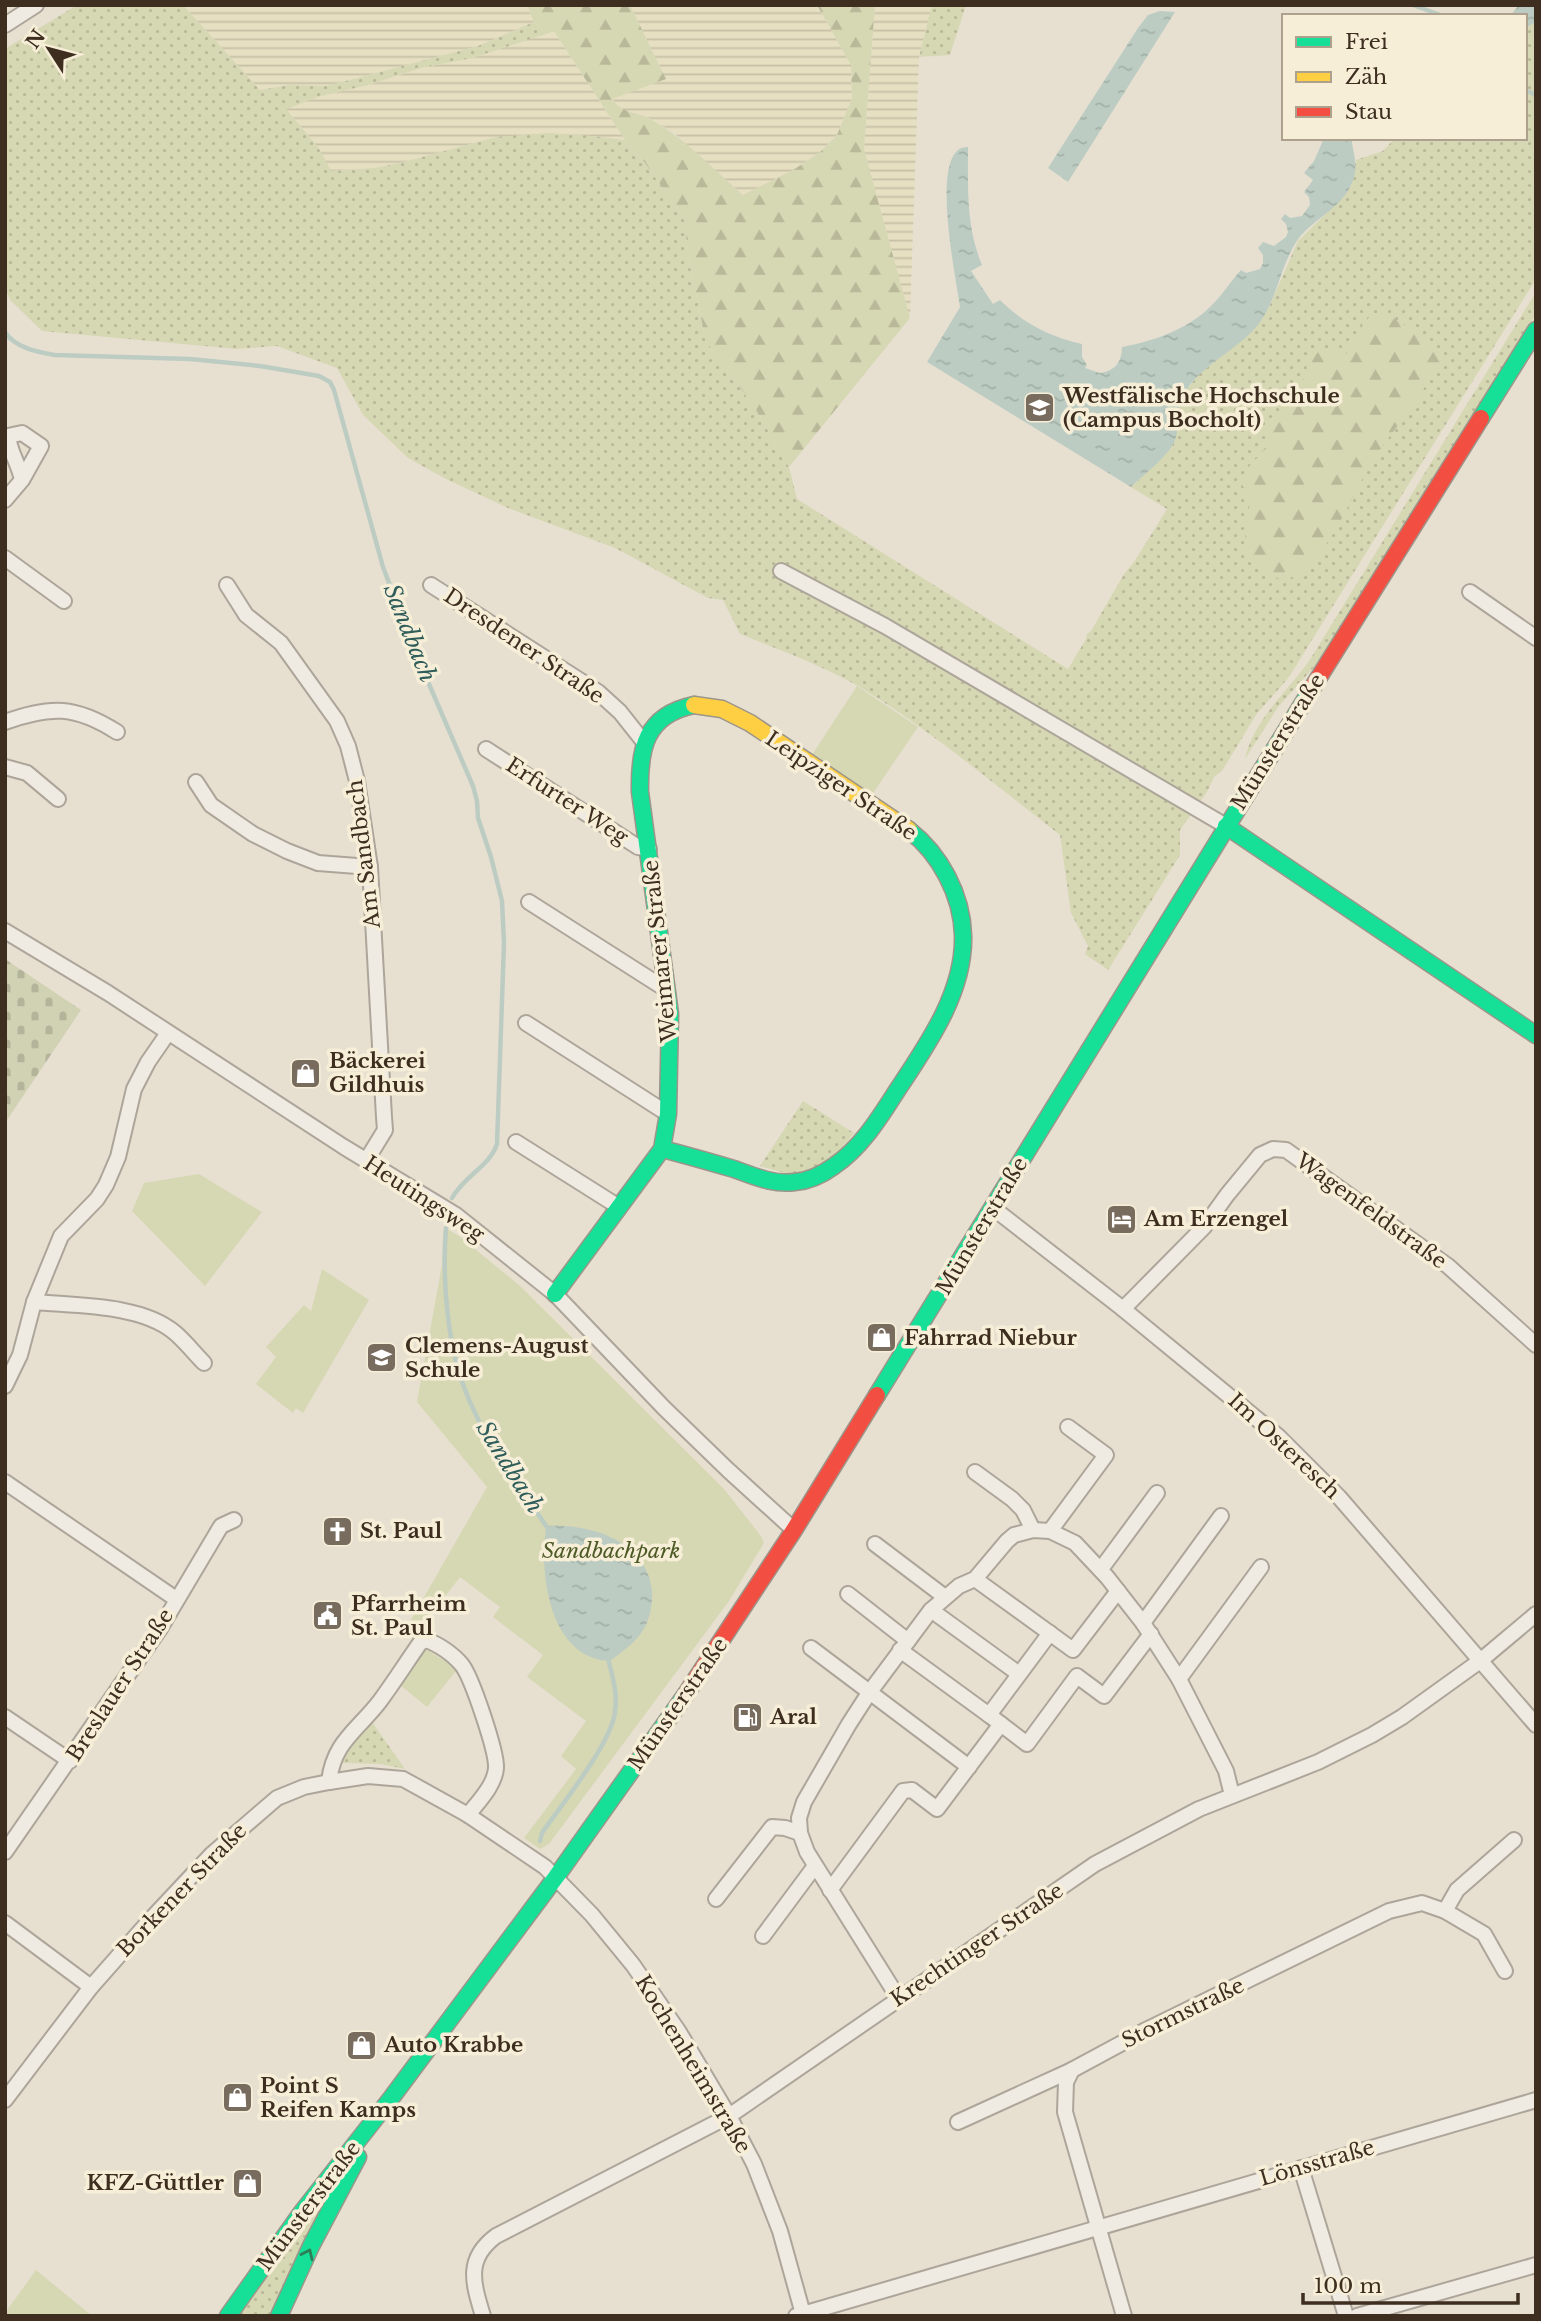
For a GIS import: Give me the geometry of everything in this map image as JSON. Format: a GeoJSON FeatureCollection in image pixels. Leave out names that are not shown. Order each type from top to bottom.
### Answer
{"type":"FeatureCollection","features":[{"type":"Feature","properties":{"kind":"main road","name":"Münsterstraße"},"geometry":{"type":"LineString","coordinates":[[228,2316],[302,2212],[392,2097],[556,1877],[710,1660],[794,1530],[1226,826],[1536,330]]}},
{"type":"Feature","properties":{"kind":"main road","name":"Leipziger Straße"},"geometry":{"type":"LineString","coordinates":[[643,741],[664,718],[677,710],[693,705],[714,705],[728,710],[860,796],[922,841],[944,870],[961,911],[964,934],[958,981],[939,1023],[875,1124],[851,1154],[825,1173],[805,1181],[774,1182],[662,1149]]}},
{"type":"Feature","properties":{"kind":"main road","name":"Weimarer Straße"},"geometry":{"type":"LineString","coordinates":[[555,1294],[662,1149],[668,1114],[671,1044],[667,990],[640,792],[639,763],[643,741]]}},
{"type":"Feature","properties":{"kind":"main road"},"geometry":{"type":"LineString","coordinates":[[1226,826],[1536,1035]]}},
{"type":"Feature","properties":{"kind":"main road","name":"Münsterstraße"},"geometry":{"type":"LineString","coordinates":[[279,2316],[344,2180],[392,2097]]}},
{"type":"Feature","properties":{"kind":"street"},"geometry":{"type":"LineString","coordinates":[[5,25],[36,5]]}},
{"type":"Feature","properties":{"kind":"street"},"geometry":{"type":"LineString","coordinates":[[5,499],[22,480]]}},
{"type":"Feature","properties":{"kind":"street"},"geometry":{"type":"LineString","coordinates":[[5,558],[64,601]]}},
{"type":"Feature","properties":{"kind":"street"},"geometry":{"type":"LineString","coordinates":[[781,571],[885,626],[1226,826]]}},
{"type":"Feature","properties":{"kind":"street","name":"Am Sandbach"},"geometry":{"type":"LineString","coordinates":[[226,585],[246,615],[281,643],[337,721],[348,746],[357,781],[370,867],[385,1130],[366,1161]]}},
{"type":"Feature","properties":{"kind":"street","name":"Dresdener Straße"},"geometry":{"type":"LineString","coordinates":[[431,585],[598,692],[620,712],[643,741]]}},
{"type":"Feature","properties":{"kind":"street"},"geometry":{"type":"LineString","coordinates":[[1470,592],[1536,638]]}},
{"type":"Feature","properties":{"kind":"street"},"geometry":{"type":"LineString","coordinates":[[5,722],[57,710],[79,712],[117,732]]}},
{"type":"Feature","properties":{"kind":"street","name":"Erfurter Weg"},"geometry":{"type":"LineString","coordinates":[[486,749],[638,847],[649,849]]}},
{"type":"Feature","properties":{"kind":"street"},"geometry":{"type":"LineString","coordinates":[[5,767],[27,773],[58,799]]}},
{"type":"Feature","properties":{"kind":"street"},"geometry":{"type":"LineString","coordinates":[[196,782],[211,805],[253,834],[287,851],[318,863],[370,867]]}},
{"type":"Feature","properties":{"kind":"street"},"geometry":{"type":"LineString","coordinates":[[529,902],[667,990]]}},
{"type":"Feature","properties":{"kind":"street","name":"Heutingsweg"},"geometry":{"type":"LineString","coordinates":[[5,931],[108,993],[366,1161],[457,1215],[555,1294],[664,1408],[794,1530]]}},
{"type":"Feature","properties":{"kind":"street"},"geometry":{"type":"LineString","coordinates":[[526,1023],[668,1114]]}},
{"type":"Feature","properties":{"kind":"street"},"geometry":{"type":"LineString","coordinates":[[5,1387],[20,1355],[34,1302],[61,1236],[97,1199],[106,1185],[118,1157],[134,1089],[168,1033]]}},
{"type":"Feature","properties":{"kind":"street"},"geometry":{"type":"LineString","coordinates":[[516,1142],[619,1207]]}},
{"type":"Feature","properties":{"kind":"street","name":"Wagenfeldstraße"},"geometry":{"type":"LineString","coordinates":[[1124,1309],[1204,1227],[1260,1155],[1273,1149],[1286,1150],[1448,1266],[1536,1345]]}},
{"type":"Feature","properties":{"kind":"street","name":"Im Osteresch"},"geometry":{"type":"LineString","coordinates":[[993,1208],[1124,1309],[1279,1437],[1339,1497],[1536,1725]]}},
{"type":"Feature","properties":{"kind":"street"},"geometry":{"type":"LineString","coordinates":[[34,1302],[101,1307],[159,1322],[175,1332],[204,1363]]}},
{"type":"Feature","properties":{"kind":"street"},"geometry":{"type":"LineString","coordinates":[[1050,1531],[1106,1455],[1068,1427]]}},
{"type":"Feature","properties":{"kind":"street"},"geometry":{"type":"LineString","coordinates":[[975,1472],[1023,1510],[1033,1530]]}},
{"type":"Feature","properties":{"kind":"street"},"geometry":{"type":"LineString","coordinates":[[5,1482],[176,1600]]}},
{"type":"Feature","properties":{"kind":"street"},"geometry":{"type":"LineString","coordinates":[[1101,1569],[1157,1493]]}},
{"type":"Feature","properties":{"kind":"street"},"geometry":{"type":"LineString","coordinates":[[848,1594],[904,1645],[1027,1744],[1077,1676],[1104,1696],[1221,1516]]}},
{"type":"Feature","properties":{"kind":"street","name":"Breslauer Straße"},"geometry":{"type":"LineString","coordinates":[[5,1852],[161,1627],[221,1526],[234,1520]]}},
{"type":"Feature","properties":{"kind":"street"},"geometry":{"type":"LineString","coordinates":[[899,1998],[807,1852],[800,1833],[799,1818],[804,1802],[849,1724],[904,1645],[944,1597],[975,1579],[1014,1535],[1033,1530],[1050,1531],[1075,1543],[1101,1569],[1147,1628],[1179,1679],[1226,1771],[1231,1795]]}},
{"type":"Feature","properties":{"kind":"street"},"geometry":{"type":"LineString","coordinates":[[875,1544],[944,1597]]}},
{"type":"Feature","properties":{"kind":"street"},"geometry":{"type":"LineString","coordinates":[[1179,1679],[1261,1567]]}},
{"type":"Feature","properties":{"kind":"street"},"geometry":{"type":"LineString","coordinates":[[975,1579],[1073,1650],[1118,1591]]}},
{"type":"Feature","properties":{"kind":"street"},"geometry":{"type":"LineString","coordinates":[[931,1610],[1019,1674]]}},
{"type":"Feature","properties":{"kind":"street","name":"Krechtinger Straße"},"geometry":{"type":"LineString","coordinates":[[483,2316],[474,2286],[476,2258],[485,2244],[496,2236],[729,2116],[1095,1864],[1165,1825],[1231,1795],[1347,1749],[1402,1717],[1480,1661],[1536,1614]]}},
{"type":"Feature","properties":{"kind":"street"},"geometry":{"type":"LineString","coordinates":[[830,1890],[903,1791],[912,1790],[937,1809],[969,1767],[1019,1674],[1050,1633]]}},
{"type":"Feature","properties":{"kind":"street"},"geometry":{"type":"LineString","coordinates":[[329,1782],[336,1752],[378,1704],[420,1643],[426,1640],[462,1665],[470,1679],[495,1756],[496,1771],[468,1815]]}},
{"type":"Feature","properties":{"kind":"street"},"geometry":{"type":"LineString","coordinates":[[811,1648],[969,1767]]}},
{"type":"Feature","properties":{"kind":"street"},"geometry":{"type":"LineString","coordinates":[[5,1717],[70,1761]]}},
{"type":"Feature","properties":{"kind":"street","name":"Borkener Straße"},"geometry":{"type":"LineString","coordinates":[[5,2100],[91,1987],[212,1854],[277,1798],[304,1787],[368,1776],[403,1779],[468,1815],[556,1877]]}},
{"type":"Feature","properties":{"kind":"street"},"geometry":{"type":"LineString","coordinates":[[716,1899],[772,1827],[800,1833]]}},
{"type":"Feature","properties":{"kind":"street"},"geometry":{"type":"LineString","coordinates":[[1445,1911],[1457,1890],[1514,1840]]}},
{"type":"Feature","properties":{"kind":"street"},"geometry":{"type":"LineString","coordinates":[[763,1936],[815,1866]]}},
{"type":"Feature","properties":{"kind":"street","name":"Kochenheimstraße"},"geometry":{"type":"LineString","coordinates":[[556,1877],[633,1965],[679,2032],[729,2116],[768,2197],[799,2315]]}},
{"type":"Feature","properties":{"kind":"street","name":"Stormstraße"},"geometry":{"type":"LineString","coordinates":[[958,2122],[1072,2070],[1146,2030],[1388,1911],[1422,1903],[1445,1911],[1484,1934],[1505,1971]]}},
{"type":"Feature","properties":{"kind":"street"},"geometry":{"type":"LineString","coordinates":[[5,1923],[91,1987]]}},
{"type":"Feature","properties":{"kind":"street"},"geometry":{"type":"LineString","coordinates":[[1072,2070],[1066,2082],[1065,2112],[1125,2316]]}},
{"type":"Feature","properties":{"kind":"street","name":"Lönsstraße"},"geometry":{"type":"LineString","coordinates":[[799,2315],[1536,2100]]}},
{"type":"Feature","properties":{"kind":"street"},"geometry":{"type":"LineString","coordinates":[[1301,2168],[1346,2316]]}},
{"type":"Feature","properties":{"kind":"street"},"geometry":{"type":"LineString","coordinates":[[1357,2316],[1536,2265]]}},
{"type":"Feature","properties":{"kind":"shaded area"},"geometry":{"type":"Polygon","coordinates":[[[183,5],[527,5],[534,22],[478,46],[327,86],[289,85],[260,90],[183,5]]]}},
{"type":"Feature","properties":{"kind":"shaded area"},"geometry":{"type":"Polygon","coordinates":[[[630,5],[817,5],[851,65],[852,98],[837,135],[819,153],[793,170],[743,195],[674,133],[647,117],[619,108],[612,98],[666,79],[630,5]]]}},
{"type":"Feature","properties":{"kind":"shaded area"},"geometry":{"type":"Polygon","coordinates":[[[875,5],[932,5],[919,57],[910,318],[864,149],[875,5]]]}},
{"type":"Feature","properties":{"kind":"shaded area"},"geometry":{"type":"Polygon","coordinates":[[[554,31],[625,140],[594,136],[496,137],[400,163],[330,171],[318,147],[285,108],[421,68],[472,58],[554,31]]]}},
{"type":"Feature","properties":{"kind":"green space"},"geometry":{"type":"Polygon","coordinates":[[[77,5],[183,5],[260,90],[289,85],[327,86],[478,46],[534,22],[546,34],[472,58],[421,68],[321,96],[286,109],[318,147],[331,171],[400,163],[496,137],[549,133],[625,140],[684,218],[689,261],[706,341],[756,410],[789,467],[797,499],[1068,669],[1124,574],[1167,509],[1131,487],[1160,460],[1175,440],[1177,412],[1185,391],[1200,373],[1231,348],[1269,307],[1298,241],[1351,186],[1356,160],[1383,151],[1393,140],[1527,140],[1527,27],[1536,22],[1536,279],[1289,677],[1256,715],[1222,771],[1214,777],[1207,792],[1180,830],[1180,855],[1108,970],[1085,954],[1088,946],[1071,913],[1060,835],[986,777],[910,720],[858,686],[740,634],[723,600],[708,598],[615,548],[508,508],[408,458],[363,415],[337,368],[277,346],[237,349],[42,331],[11,301],[5,289],[5,49],[77,5]]]}},
{"type":"Feature","properties":{"kind":"green space"},"geometry":{"type":"Polygon","coordinates":[[[527,5],[630,5],[666,79],[612,99],[625,110],[650,119],[675,135],[743,195],[793,170],[819,153],[837,135],[852,98],[851,65],[817,5],[875,5],[864,149],[910,318],[789,467],[756,410],[706,341],[689,261],[684,218],[625,140],[554,31],[546,34],[534,22],[527,5]]]}},
{"type":"Feature","properties":{"kind":"green space"},"geometry":{"type":"Polygon","coordinates":[[[932,5],[966,5],[950,55],[919,57],[932,5]]]}},
{"type":"Feature","properties":{"kind":"green space"},"geometry":{"type":"Polygon","coordinates":[[[1536,292],[1536,314],[1339,632],[1315,666],[1278,707],[1245,759],[1249,744],[1264,718],[1311,658],[1536,292]]]}},
{"type":"Feature","properties":{"kind":"green space"},"geometry":{"type":"Polygon","coordinates":[[[1372,314],[1390,316],[1435,344],[1441,359],[1418,397],[1375,457],[1327,543],[1303,571],[1290,578],[1278,578],[1247,552],[1246,532],[1251,500],[1241,483],[1244,474],[1266,444],[1267,423],[1276,420],[1291,386],[1303,380],[1308,372],[1306,365],[1318,352],[1329,348],[1338,352],[1345,361],[1351,341],[1372,314]]]}},
{"type":"Feature","properties":{"kind":"green space"},"geometry":{"type":"Polygon","coordinates":[[[857,686],[918,727],[871,796],[810,758],[857,686]]]}},
{"type":"Feature","properties":{"kind":"green space"},"geometry":{"type":"Polygon","coordinates":[[[5,959],[81,1010],[5,1123],[5,959]]]}},
{"type":"Feature","properties":{"kind":"green space"},"geometry":{"type":"Polygon","coordinates":[[[803,1101],[854,1133],[829,1160],[805,1174],[788,1174],[760,1166],[803,1101]]]}},
{"type":"Feature","properties":{"kind":"green space"},"geometry":{"type":"Polygon","coordinates":[[[199,1174],[262,1212],[205,1286],[132,1211],[144,1183],[199,1174]]]}},
{"type":"Feature","properties":{"kind":"green space","name":"Sandbachpark"},"geometry":{"type":"Polygon","coordinates":[[[444,1227],[519,1285],[724,1489],[764,1543],[729,1601],[549,1844],[540,1849],[524,1838],[576,1769],[561,1756],[586,1721],[527,1677],[543,1655],[493,1617],[500,1607],[460,1577],[430,1616],[424,1636],[407,1627],[487,1487],[417,1402],[442,1265],[444,1227]]]}},
{"type":"Feature","properties":{"kind":"green space"},"geometry":{"type":"Polygon","coordinates":[[[322,1269],[369,1300],[303,1413],[296,1408],[293,1413],[256,1384],[276,1357],[266,1347],[304,1305],[311,1311],[322,1269]]]}},
{"type":"Feature","properties":{"kind":"green space"},"geometry":{"type":"Polygon","coordinates":[[[427,1650],[456,1671],[427,1707],[400,1685],[421,1653],[427,1650]]]}},
{"type":"Feature","properties":{"kind":"green space"},"geometry":{"type":"Polygon","coordinates":[[[372,1722],[405,1769],[381,1764],[342,1763],[340,1758],[372,1722]]]}},
{"type":"Feature","properties":{"kind":"green space"},"geometry":{"type":"Polygon","coordinates":[[[325,2193],[332,2193],[270,2316],[235,2316],[325,2193]]]}},
{"type":"Feature","properties":{"kind":"green space"},"geometry":{"type":"Polygon","coordinates":[[[36,2270],[92,2316],[5,2316],[36,2270]]]}},
{"type":"Feature","properties":{"kind":"water"},"geometry":{"type":"Polygon","coordinates":[[[1519,5],[1536,5],[1536,22],[1527,27],[1527,14],[1512,14],[1519,5]]]}},
{"type":"Feature","properties":{"kind":"water"},"geometry":{"type":"Polygon","coordinates":[[[1160,11],[1175,12],[1068,182],[1048,168],[1138,28],[1148,15],[1160,11]]]}},
{"type":"Feature","properties":{"kind":"water"},"geometry":{"type":"Polygon","coordinates":[[[1323,140],[1351,140],[1355,167],[1347,193],[1299,238],[1258,325],[1241,342],[1203,371],[1187,389],[1180,402],[1177,434],[1172,446],[1131,487],[927,362],[960,307],[950,245],[947,190],[949,168],[956,152],[968,147],[971,222],[982,265],[971,271],[993,304],[1000,300],[1018,316],[1038,328],[1082,344],[1082,357],[1087,365],[1085,368],[1100,373],[1117,365],[1122,347],[1158,337],[1193,321],[1212,305],[1241,270],[1246,273],[1260,269],[1263,255],[1258,248],[1263,242],[1274,246],[1286,237],[1286,224],[1281,219],[1285,214],[1290,218],[1302,216],[1310,205],[1309,197],[1304,192],[1313,180],[1304,173],[1314,161],[1323,140]]]}},
{"type":"Feature","properties":{"kind":"water"},"geometry":{"type":"Polygon","coordinates":[[[549,1526],[582,1528],[614,1539],[640,1559],[648,1574],[652,1591],[650,1615],[639,1636],[610,1661],[590,1657],[574,1646],[553,1611],[547,1590],[544,1548],[546,1529],[549,1526]]]}},
{"type":"Feature","properties":{"kind":"waterway"},"geometry":{"type":"LineString","coordinates":[[1413,5],[1438,14]]}},
{"type":"Feature","properties":{"kind":"waterway"},"geometry":{"type":"LineString","coordinates":[[1527,91],[1536,95]]}},
{"type":"Feature","properties":{"kind":"waterway","name":"Sandbach"},"geometry":{"type":"LineString","coordinates":[[5,332],[21,346],[55,355],[190,359],[260,366],[319,376],[330,382],[383,567],[416,654],[473,786],[478,818],[502,901],[504,943],[497,1144],[489,1159],[463,1183],[452,1198]]}},
{"type":"Feature","properties":{"kind":"waterway","name":"Sandbach"},"geometry":{"type":"LineString","coordinates":[[446,1228],[447,1309],[453,1350],[464,1387],[491,1443],[549,1530]]}},
{"type":"Feature","properties":{"kind":"waterway","name":"Sandbach"},"geometry":{"type":"LineString","coordinates":[[540,1841],[542,1833],[595,1757],[612,1725],[616,1698],[608,1658]]}},
{"type":"Feature","properties":{"kind":"traffic: fast"},"geometry":{"type":"LineString","coordinates":[[1481,418],[1536,330]]}},
{"type":"Feature","properties":{"kind":"traffic: fast"},"geometry":{"type":"LineString","coordinates":[[877,1395],[1311,690]]}},
{"type":"Feature","properties":{"kind":"traffic: fast"},"geometry":{"type":"LineString","coordinates":[[555,1294],[662,1149],[668,1114],[670,1014],[640,792],[641,762],[648,736],[655,726],[665,717],[694,705]]}},
{"type":"Feature","properties":{"kind":"traffic: fast"},"geometry":{"type":"LineString","coordinates":[[1226,826],[1536,1035]]}},
{"type":"Feature","properties":{"kind":"traffic: fast"},"geometry":{"type":"LineString","coordinates":[[662,1149],[764,1179],[795,1182],[811,1179],[830,1169],[870,1131],[921,1054],[942,1016],[958,976],[962,956],[962,920],[954,891],[939,863],[909,830]]}},
{"type":"Feature","properties":{"kind":"traffic: fast"},"geometry":{"type":"LineString","coordinates":[[228,2316],[302,2212],[392,2097],[556,1877],[686,1694]]}},
{"type":"Feature","properties":{"kind":"traffic: fast"},"geometry":{"type":"LineString","coordinates":[[279,2316],[311,2246],[358,2157]]}},
{"type":"Feature","properties":{"kind":"traffic: slow"},"geometry":{"type":"LineString","coordinates":[[694,705],[722,709],[750,723],[909,830]]}},
{"type":"Feature","properties":{"kind":"traffic: jam"},"geometry":{"type":"LineString","coordinates":[[1311,690],[1481,418]]}},
{"type":"Feature","properties":{"kind":"traffic: jam"},"geometry":{"type":"LineString","coordinates":[[686,1694],[794,1530],[877,1395]]}},
{"type":"Feature","properties":{"kind":"place","name":"Westfälische Hochschule (Campus Bocholt)"},"geometry":{"type":"Point","coordinates":[1040,408]}},
{"type":"Feature","properties":{"kind":"place","name":"Bäckerei Gildhuis"},"geometry":{"type":"Point","coordinates":[306,1073]}},
{"type":"Feature","properties":{"kind":"place","name":"Am Erzengel"},"geometry":{"type":"Point","coordinates":[1121,1219]}},
{"type":"Feature","properties":{"kind":"place","name":"Fahrrad Niebur"},"geometry":{"type":"Point","coordinates":[881,1338]}},
{"type":"Feature","properties":{"kind":"place","name":"Clemens-August Schule"},"geometry":{"type":"Point","coordinates":[382,1358]}},
{"type":"Feature","properties":{"kind":"place","name":"St. Paul"},"geometry":{"type":"Point","coordinates":[337,1531]}},
{"type":"Feature","properties":{"kind":"place","name":"Pfarrheim St. Paul"},"geometry":{"type":"Point","coordinates":[328,1616]}},
{"type":"Feature","properties":{"kind":"place","name":"Aral"},"geometry":{"type":"Point","coordinates":[747,1717]}},
{"type":"Feature","properties":{"kind":"place","name":"Auto Krabbe"},"geometry":{"type":"Point","coordinates":[361,2045]}},
{"type":"Feature","properties":{"kind":"place","name":"Point S Reifen Kamps"},"geometry":{"type":"Point","coordinates":[237,2098]}},
{"type":"Feature","properties":{"kind":"place","name":"KFZ-Güttler"},"geometry":{"type":"Point","coordinates":[247,2183]}}]}
